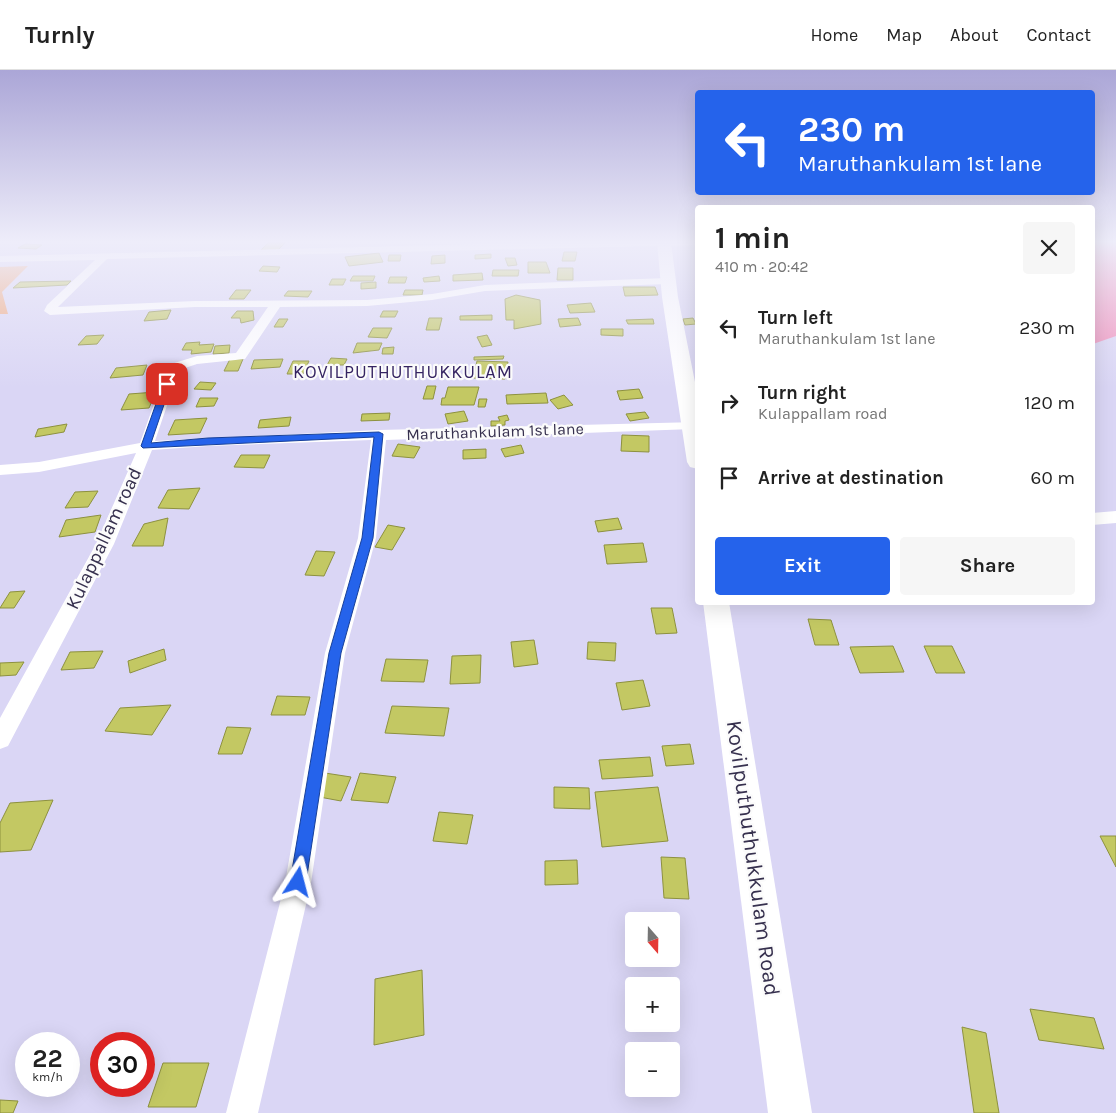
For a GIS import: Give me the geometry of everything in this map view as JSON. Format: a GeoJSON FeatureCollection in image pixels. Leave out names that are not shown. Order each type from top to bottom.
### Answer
{"type":"FeatureCollection","features":[{"type":"Feature","properties":{"kind":"street"},"geometry":{"type":"LineString","coordinates":[[67,291],[50,307],[50,311],[195,304],[366,303],[432,297],[469,291]]}},
{"type":"Feature","properties":{"kind":"street"},"geometry":{"type":"LineString","coordinates":[[669,291],[695,440]]}},
{"type":"Feature","properties":{"kind":"street","name":"Kulappallam road"},"geometry":{"type":"LineString","coordinates":[[0,738],[104,544],[146,446],[172,368],[181,362],[192,360],[240,356],[276,304]]}},
{"type":"Feature","properties":{"kind":"street","name":"Maruthankulam 1st lane"},"geometry":{"type":"LineString","coordinates":[[0,470],[39,468],[146,446],[208,441],[693,425]]}},
{"type":"Feature","properties":{"kind":"street"},"geometry":{"type":"LineString","coordinates":[[242,1113],[298,882],[335,653],[367,538],[379,434]]}},
{"type":"Feature","properties":{"kind":"street"},"geometry":{"type":"LineString","coordinates":[[1095,519],[1116,517]]}},
{"type":"Feature","properties":{"kind":"street","name":"Kovilputhuthukkulam Road"},"geometry":{"type":"LineString","coordinates":[[716,605],[752,839],[790,1113]]}},
{"type":"Feature","properties":{"kind":"shaded area"},"geometry":{"type":"Polygon","coordinates":[[[0,291],[3,291],[2,292],[8,314],[0,314],[0,291]]]}},
{"type":"Feature","properties":{"kind":"shaded area"},"geometry":{"type":"Polygon","coordinates":[[[1095,291],[1116,291],[1116,336],[1095,343],[1095,291]]]}},
{"type":"Feature","properties":{"kind":"building"},"geometry":{"type":"Polygon","coordinates":[[[235,291],[250,291],[244,299],[229,299],[235,291]]]}},
{"type":"Feature","properties":{"kind":"building"},"geometry":{"type":"Polygon","coordinates":[[[288,291],[312,291],[308,297],[284,296],[288,291]]]}},
{"type":"Feature","properties":{"kind":"building"},"geometry":{"type":"Polygon","coordinates":[[[405,291],[423,291],[422,295],[403,295],[405,291]]]}},
{"type":"Feature","properties":{"kind":"building"},"geometry":{"type":"Polygon","coordinates":[[[624,291],[656,291],[658,295],[625,296],[624,291]]]}},
{"type":"Feature","properties":{"kind":"building"},"geometry":{"type":"Polygon","coordinates":[[[516,295],[540,300],[541,324],[514,329],[514,320],[506,320],[505,299],[516,295]]]}},
{"type":"Feature","properties":{"kind":"building"},"geometry":{"type":"Polygon","coordinates":[[[591,303],[595,312],[570,313],[567,305],[591,303]]]}},
{"type":"Feature","properties":{"kind":"building"},"geometry":{"type":"Polygon","coordinates":[[[171,310],[167,319],[144,321],[149,312],[171,310]]]}},
{"type":"Feature","properties":{"kind":"building"},"geometry":{"type":"Polygon","coordinates":[[[237,311],[253,311],[254,320],[241,323],[240,318],[231,318],[237,311]]]}},
{"type":"Feature","properties":{"kind":"building"},"geometry":{"type":"Polygon","coordinates":[[[383,311],[398,311],[395,317],[380,317],[383,311]]]}},
{"type":"Feature","properties":{"kind":"building"},"geometry":{"type":"Polygon","coordinates":[[[492,315],[492,320],[460,320],[460,316],[492,315]]]}},
{"type":"Feature","properties":{"kind":"building"},"geometry":{"type":"Polygon","coordinates":[[[429,318],[442,318],[439,330],[426,330],[429,318]]]}},
{"type":"Feature","properties":{"kind":"building"},"geometry":{"type":"Polygon","coordinates":[[[578,318],[581,325],[560,327],[558,319],[578,318]]]}},
{"type":"Feature","properties":{"kind":"building"},"geometry":{"type":"Polygon","coordinates":[[[693,318],[695,324],[685,325],[683,319],[693,318]]]}},
{"type":"Feature","properties":{"kind":"building"},"geometry":{"type":"Polygon","coordinates":[[[279,319],[288,319],[283,327],[274,327],[279,319]]]}},
{"type":"Feature","properties":{"kind":"building"},"geometry":{"type":"Polygon","coordinates":[[[653,319],[654,324],[628,324],[626,320],[653,319]]]}},
{"type":"Feature","properties":{"kind":"building"},"geometry":{"type":"Polygon","coordinates":[[[373,328],[392,328],[387,338],[368,337],[373,328]]]}},
{"type":"Feature","properties":{"kind":"building"},"geometry":{"type":"Polygon","coordinates":[[[601,329],[623,329],[623,336],[601,335],[601,329]]]}},
{"type":"Feature","properties":{"kind":"building"},"geometry":{"type":"Polygon","coordinates":[[[104,335],[97,344],[78,345],[86,336],[104,335]]]}},
{"type":"Feature","properties":{"kind":"building"},"geometry":{"type":"Polygon","coordinates":[[[487,335],[492,345],[482,347],[477,337],[487,335]]]}},
{"type":"Feature","properties":{"kind":"building"},"geometry":{"type":"Polygon","coordinates":[[[200,342],[199,345],[214,344],[211,352],[191,354],[192,350],[182,350],[186,343],[200,342]]]}},
{"type":"Feature","properties":{"kind":"building"},"geometry":{"type":"Polygon","coordinates":[[[357,343],[382,343],[379,350],[353,353],[357,343]]]}},
{"type":"Feature","properties":{"kind":"building"},"geometry":{"type":"Polygon","coordinates":[[[230,345],[229,353],[213,354],[215,346],[230,345]]]}},
{"type":"Feature","properties":{"kind":"building"},"geometry":{"type":"Polygon","coordinates":[[[394,347],[393,354],[382,354],[383,348],[394,347]]]}},
{"type":"Feature","properties":{"kind":"building"},"geometry":{"type":"Polygon","coordinates":[[[504,356],[503,359],[474,360],[474,357],[504,356]]]}},
{"type":"Feature","properties":{"kind":"building"},"geometry":{"type":"Polygon","coordinates":[[[331,358],[347,359],[344,365],[327,365],[331,358]]]}},
{"type":"Feature","properties":{"kind":"building"},"geometry":{"type":"Polygon","coordinates":[[[230,359],[243,359],[238,371],[224,371],[230,359]]]}},
{"type":"Feature","properties":{"kind":"building"},"geometry":{"type":"Polygon","coordinates":[[[283,359],[280,367],[251,369],[254,360],[283,359]]]}},
{"type":"Feature","properties":{"kind":"building"},"geometry":{"type":"Polygon","coordinates":[[[293,361],[309,361],[303,374],[287,374],[293,361]]]}},
{"type":"Feature","properties":{"kind":"building"},"geometry":{"type":"Polygon","coordinates":[[[477,361],[508,362],[505,379],[473,378],[477,361]]]}},
{"type":"Feature","properties":{"kind":"building"},"geometry":{"type":"Polygon","coordinates":[[[147,365],[143,375],[110,378],[116,368],[147,365]]]}},
{"type":"Feature","properties":{"kind":"building"},"geometry":{"type":"Polygon","coordinates":[[[200,382],[216,383],[211,390],[194,389],[200,382]]]}},
{"type":"Feature","properties":{"kind":"building"},"geometry":{"type":"Polygon","coordinates":[[[427,386],[436,386],[433,399],[423,399],[427,386]]]}},
{"type":"Feature","properties":{"kind":"building"},"geometry":{"type":"Polygon","coordinates":[[[448,387],[479,387],[474,405],[441,405],[442,398],[445,398],[448,387]]]}},
{"type":"Feature","properties":{"kind":"building"},"geometry":{"type":"Polygon","coordinates":[[[639,389],[643,398],[620,400],[617,391],[639,389]]]}},
{"type":"Feature","properties":{"kind":"building"},"geometry":{"type":"Polygon","coordinates":[[[156,392],[149,408],[121,410],[129,394],[156,392]]]}},
{"type":"Feature","properties":{"kind":"building"},"geometry":{"type":"Polygon","coordinates":[[[546,393],[548,403],[507,404],[506,395],[546,393]]]}},
{"type":"Feature","properties":{"kind":"building"},"geometry":{"type":"Polygon","coordinates":[[[564,395],[573,405],[558,409],[550,400],[564,395]]]}},
{"type":"Feature","properties":{"kind":"building"},"geometry":{"type":"Polygon","coordinates":[[[200,398],[218,398],[214,406],[196,407],[200,398]]]}},
{"type":"Feature","properties":{"kind":"building"},"geometry":{"type":"Polygon","coordinates":[[[479,399],[487,399],[485,407],[478,407],[479,399]]]}},
{"type":"Feature","properties":{"kind":"building"},"geometry":{"type":"Polygon","coordinates":[[[464,411],[468,421],[448,424],[445,414],[464,411]]]}},
{"type":"Feature","properties":{"kind":"building"},"geometry":{"type":"Polygon","coordinates":[[[645,412],[649,418],[630,421],[626,414],[645,412]]]}},
{"type":"Feature","properties":{"kind":"building"},"geometry":{"type":"Polygon","coordinates":[[[390,413],[389,420],[361,421],[362,414],[390,413]]]}},
{"type":"Feature","properties":{"kind":"building"},"geometry":{"type":"Polygon","coordinates":[[[507,415],[509,420],[505,421],[505,425],[491,426],[491,421],[500,421],[498,417],[507,415]]]}},
{"type":"Feature","properties":{"kind":"building"},"geometry":{"type":"Polygon","coordinates":[[[291,417],[289,426],[258,428],[260,420],[291,417]]]}},
{"type":"Feature","properties":{"kind":"building"},"geometry":{"type":"Polygon","coordinates":[[[207,418],[200,433],[168,435],[175,420],[207,418]]]}},
{"type":"Feature","properties":{"kind":"building"},"geometry":{"type":"Polygon","coordinates":[[[67,424],[64,432],[35,437],[38,429],[67,424]]]}},
{"type":"Feature","properties":{"kind":"building"},"geometry":{"type":"Polygon","coordinates":[[[622,435],[649,436],[649,452],[621,451],[622,435]]]}},
{"type":"Feature","properties":{"kind":"building"},"geometry":{"type":"Polygon","coordinates":[[[398,444],[420,447],[414,458],[392,456],[398,444]]]}},
{"type":"Feature","properties":{"kind":"building"},"geometry":{"type":"Polygon","coordinates":[[[521,445],[524,453],[505,457],[501,449],[521,445]]]}},
{"type":"Feature","properties":{"kind":"building"},"geometry":{"type":"Polygon","coordinates":[[[486,449],[486,458],[463,459],[463,450],[486,449]]]}},
{"type":"Feature","properties":{"kind":"building"},"geometry":{"type":"Polygon","coordinates":[[[241,455],[270,455],[264,468],[234,467],[241,455]]]}},
{"type":"Feature","properties":{"kind":"building"},"geometry":{"type":"Polygon","coordinates":[[[200,488],[189,509],[158,508],[168,490],[200,488]]]}},
{"type":"Feature","properties":{"kind":"building"},"geometry":{"type":"Polygon","coordinates":[[[98,491],[88,507],[65,508],[75,492],[98,491]]]}},
{"type":"Feature","properties":{"kind":"building"},"geometry":{"type":"Polygon","coordinates":[[[101,515],[95,532],[59,537],[66,520],[101,515]]]}},
{"type":"Feature","properties":{"kind":"building"},"geometry":{"type":"Polygon","coordinates":[[[168,518],[163,546],[132,546],[144,524],[168,518]]]}},
{"type":"Feature","properties":{"kind":"building"},"geometry":{"type":"Polygon","coordinates":[[[618,518],[622,529],[598,532],[595,521],[618,518]]]}},
{"type":"Feature","properties":{"kind":"building"},"geometry":{"type":"Polygon","coordinates":[[[388,525],[405,528],[392,550],[375,547],[388,525]]]}},
{"type":"Feature","properties":{"kind":"building"},"geometry":{"type":"Polygon","coordinates":[[[643,543],[647,562],[607,564],[604,545],[643,543]]]}},
{"type":"Feature","properties":{"kind":"building"},"geometry":{"type":"Polygon","coordinates":[[[316,551],[335,552],[324,576],[305,575],[316,551]]]}},
{"type":"Feature","properties":{"kind":"building"},"geometry":{"type":"Polygon","coordinates":[[[25,591],[14,608],[0,608],[10,592],[25,591]]]}},
{"type":"Feature","properties":{"kind":"building"},"geometry":{"type":"Polygon","coordinates":[[[651,608],[672,608],[677,633],[656,634],[651,608]]]}},
{"type":"Feature","properties":{"kind":"building"},"geometry":{"type":"Polygon","coordinates":[[[808,619],[831,620],[839,645],[815,645],[808,619]]]}},
{"type":"Feature","properties":{"kind":"building"},"geometry":{"type":"Polygon","coordinates":[[[534,640],[538,664],[514,667],[511,642],[534,640]]]}},
{"type":"Feature","properties":{"kind":"building"},"geometry":{"type":"Polygon","coordinates":[[[588,642],[616,643],[615,661],[587,659],[588,642]]]}},
{"type":"Feature","properties":{"kind":"building"},"geometry":{"type":"Polygon","coordinates":[[[893,646],[904,672],[860,673],[850,647],[893,646]]]}},
{"type":"Feature","properties":{"kind":"building"},"geometry":{"type":"Polygon","coordinates":[[[924,646],[952,646],[965,673],[936,673],[924,646]]]}},
{"type":"Feature","properties":{"kind":"building"},"geometry":{"type":"Polygon","coordinates":[[[164,649],[166,660],[130,673],[128,661],[164,649]]]}},
{"type":"Feature","properties":{"kind":"building"},"geometry":{"type":"Polygon","coordinates":[[[103,651],[94,668],[61,670],[70,652],[103,651]]]}},
{"type":"Feature","properties":{"kind":"building"},"geometry":{"type":"Polygon","coordinates":[[[481,655],[480,683],[450,684],[452,656],[481,655]]]}},
{"type":"Feature","properties":{"kind":"building"},"geometry":{"type":"Polygon","coordinates":[[[386,659],[428,660],[424,682],[381,681],[386,659]]]}},
{"type":"Feature","properties":{"kind":"building"},"geometry":{"type":"Polygon","coordinates":[[[24,662],[16,675],[0,676],[0,663],[24,662]]]}},
{"type":"Feature","properties":{"kind":"building"},"geometry":{"type":"Polygon","coordinates":[[[643,680],[650,706],[622,710],[616,683],[643,680]]]}},
{"type":"Feature","properties":{"kind":"building"},"geometry":{"type":"Polygon","coordinates":[[[277,696],[310,697],[305,715],[271,715],[277,696]]]}},
{"type":"Feature","properties":{"kind":"building"},"geometry":{"type":"Polygon","coordinates":[[[171,705],[152,735],[105,731],[120,708],[171,705]]]}},
{"type":"Feature","properties":{"kind":"building"},"geometry":{"type":"Polygon","coordinates":[[[392,706],[449,708],[444,736],[385,733],[392,706]]]}},
{"type":"Feature","properties":{"kind":"building"},"geometry":{"type":"Polygon","coordinates":[[[227,727],[251,728],[242,754],[218,754],[227,727]]]}},
{"type":"Feature","properties":{"kind":"building"},"geometry":{"type":"Polygon","coordinates":[[[690,744],[694,764],[666,766],[662,746],[690,744]]]}},
{"type":"Feature","properties":{"kind":"building"},"geometry":{"type":"Polygon","coordinates":[[[650,757],[653,776],[602,779],[599,760],[650,757]]]}},
{"type":"Feature","properties":{"kind":"building"},"geometry":{"type":"Polygon","coordinates":[[[325,773],[351,777],[341,801],[314,796],[325,773]]]}},
{"type":"Feature","properties":{"kind":"building"},"geometry":{"type":"Polygon","coordinates":[[[360,773],[396,777],[388,803],[351,800],[360,773]]]}},
{"type":"Feature","properties":{"kind":"building"},"geometry":{"type":"Polygon","coordinates":[[[554,787],[589,788],[590,809],[554,808],[554,787]]]}},
{"type":"Feature","properties":{"kind":"building"},"geometry":{"type":"Polygon","coordinates":[[[658,787],[668,841],[602,847],[595,792],[658,787]]]}},
{"type":"Feature","properties":{"kind":"building"},"geometry":{"type":"Polygon","coordinates":[[[53,800],[31,850],[0,852],[0,823],[10,803],[53,800]]]}},
{"type":"Feature","properties":{"kind":"building"},"geometry":{"type":"Polygon","coordinates":[[[439,812],[473,815],[467,844],[433,841],[439,812]]]}},
{"type":"Feature","properties":{"kind":"building"},"geometry":{"type":"Polygon","coordinates":[[[1100,836],[1116,836],[1116,867],[1100,836]]]}},
{"type":"Feature","properties":{"kind":"building"},"geometry":{"type":"Polygon","coordinates":[[[661,857],[685,858],[689,899],[664,898],[661,857]]]}},
{"type":"Feature","properties":{"kind":"building"},"geometry":{"type":"Polygon","coordinates":[[[577,860],[578,884],[545,885],[545,861],[577,860]]]}},
{"type":"Feature","properties":{"kind":"building"},"geometry":{"type":"Polygon","coordinates":[[[422,970],[424,1035],[374,1045],[375,979],[422,970]]]}},
{"type":"Feature","properties":{"kind":"building"},"geometry":{"type":"Polygon","coordinates":[[[1030,1009],[1094,1018],[1104,1049],[1039,1040],[1030,1009]]]}},
{"type":"Feature","properties":{"kind":"building"},"geometry":{"type":"Polygon","coordinates":[[[962,1027],[986,1033],[999,1113],[974,1113],[962,1027]]]}},
{"type":"Feature","properties":{"kind":"building"},"geometry":{"type":"Polygon","coordinates":[[[163,1063],[209,1063],[196,1107],[148,1107],[151,1097],[155,1097],[155,1086],[163,1063]]]}},
{"type":"Feature","properties":{"kind":"building"},"geometry":{"type":"Polygon","coordinates":[[[0,1100],[18,1101],[13,1113],[0,1113],[0,1100]]]}},
{"type":"Feature","properties":{"kind":"district","name":"KOVILPUTHUTHUKKULAM"},"geometry":{"type":"Point","coordinates":[403,372]}},
{"type":"Feature","properties":{"kind":"route"},"geometry":{"type":"LineString","coordinates":[[167,384],[146,446],[208,441],[379,434],[367,538],[335,653],[298,882]]}}]}
